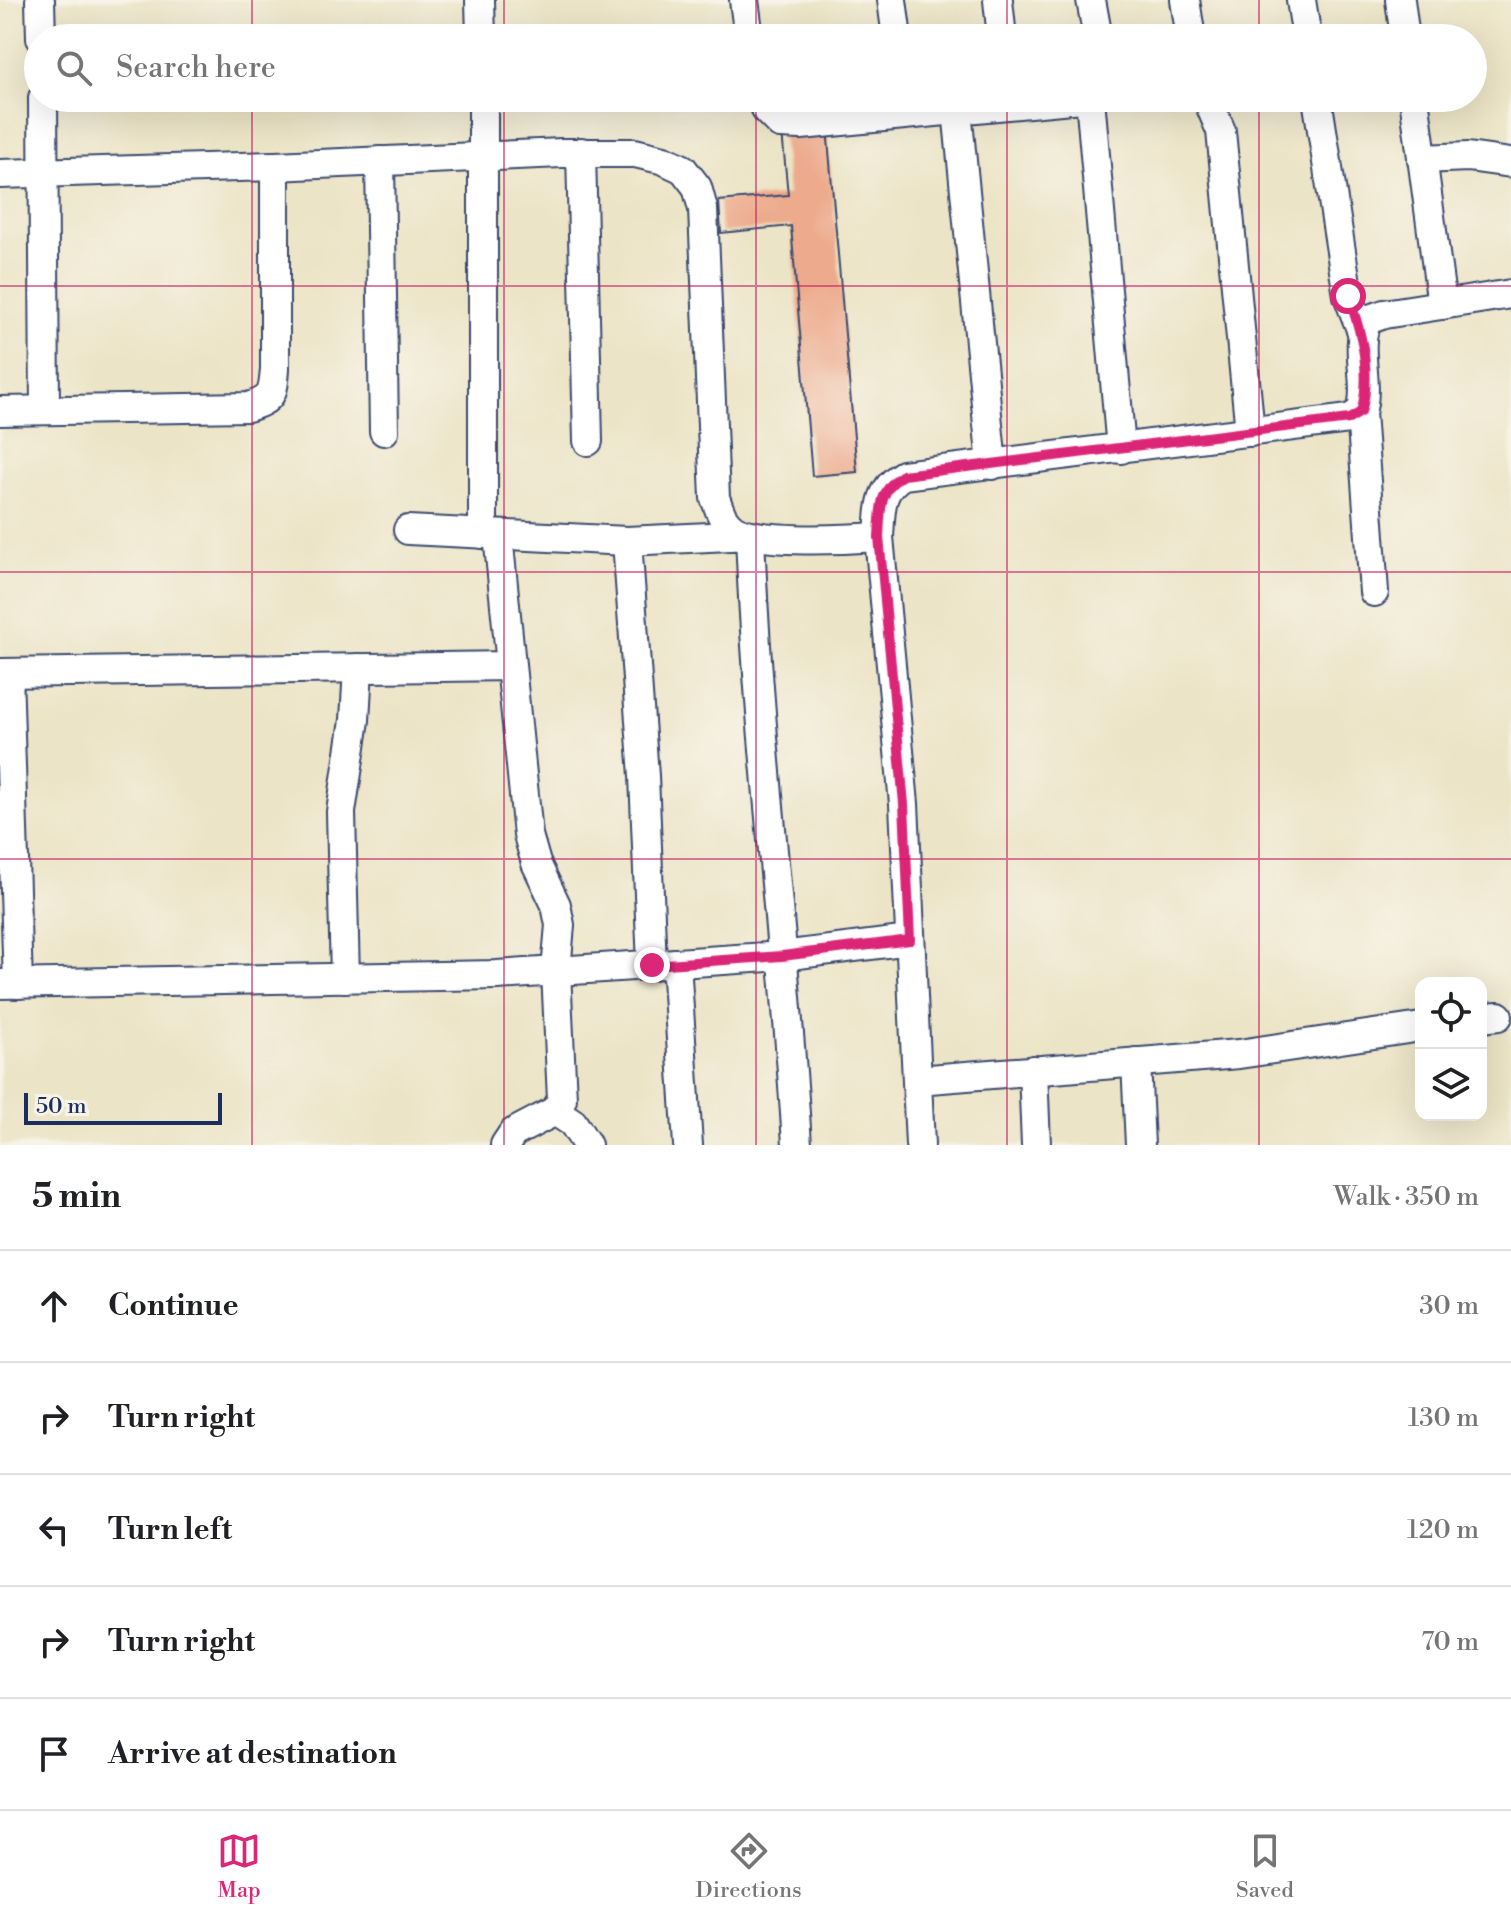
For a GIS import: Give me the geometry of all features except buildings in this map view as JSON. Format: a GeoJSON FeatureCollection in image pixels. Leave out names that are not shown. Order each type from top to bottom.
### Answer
{"type":"FeatureCollection","features":[{"type":"Feature","properties":{"kind":"street"},"geometry":{"type":"LineString","coordinates":[[40,0],[41,24]]}},
{"type":"Feature","properties":{"kind":"street"},"geometry":{"type":"LineString","coordinates":[[480,0],[481,24]]}},
{"type":"Feature","properties":{"kind":"street"},"geometry":{"type":"LineString","coordinates":[[744,0],[747,24]]}},
{"type":"Feature","properties":{"kind":"street"},"geometry":{"type":"LineString","coordinates":[[892,0],[895,24]]}},
{"type":"Feature","properties":{"kind":"street"},"geometry":{"type":"LineString","coordinates":[[998,0],[1001,24]]}},
{"type":"Feature","properties":{"kind":"street"},"geometry":{"type":"LineString","coordinates":[[1091,0],[1095,24]]}},
{"type":"Feature","properties":{"kind":"street"},"geometry":{"type":"LineString","coordinates":[[1185,0],[1189,24]]}},
{"type":"Feature","properties":{"kind":"street"},"geometry":{"type":"LineString","coordinates":[[1301,0],[1305,24]]}},
{"type":"Feature","properties":{"kind":"street"},"geometry":{"type":"LineString","coordinates":[[1400,0],[1403,24]]}},
{"type":"Feature","properties":{"kind":"street"},"geometry":{"type":"LineString","coordinates":[[43,112],[45,410]]}},
{"type":"Feature","properties":{"kind":"street"},"geometry":{"type":"LineString","coordinates":[[483,112],[490,534],[511,666],[528,835],[536,863],[556,905],[560,925],[556,971],[562,1099],[555,1111],[513,1133],[505,1145]]}},
{"type":"Feature","properties":{"kind":"street"},"geometry":{"type":"LineString","coordinates":[[768,112],[780,124],[801,125],[873,112]]}},
{"type":"Feature","properties":{"kind":"street"},"geometry":{"type":"LineString","coordinates":[[957,112],[992,465]]}},
{"type":"Feature","properties":{"kind":"street"},"geometry":{"type":"LineString","coordinates":[[1091,112],[1121,449]]}},
{"type":"Feature","properties":{"kind":"street"},"geometry":{"type":"LineString","coordinates":[[1213,112],[1221,131],[1250,432]]}},
{"type":"Feature","properties":{"kind":"street"},"geometry":{"type":"LineString","coordinates":[[1319,112],[1348,296],[1362,332],[1366,397],[1361,412],[1374,592]]}},
{"type":"Feature","properties":{"kind":"street"},"geometry":{"type":"LineString","coordinates":[[1416,112],[1442,305]]}},
{"type":"Feature","properties":{"kind":"street"},"geometry":{"type":"LineString","coordinates":[[0,174],[275,166],[581,152],[635,153],[664,160],[683,169],[697,187],[703,209],[715,498],[722,519],[734,529],[750,535]]}},
{"type":"Feature","properties":{"kind":"street"},"geometry":{"type":"LineString","coordinates":[[581,152],[588,441]]}},
{"type":"Feature","properties":{"kind":"street"},"geometry":{"type":"LineString","coordinates":[[1422,159],[1468,157],[1511,163]]}},
{"type":"Feature","properties":{"kind":"street"},"geometry":{"type":"LineString","coordinates":[[380,161],[384,431]]}},
{"type":"Feature","properties":{"kind":"street"},"geometry":{"type":"LineString","coordinates":[[0,411],[248,407],[266,401],[273,390],[275,369],[275,166]]}},
{"type":"Feature","properties":{"kind":"street"},"geometry":{"type":"LineString","coordinates":[[1362,332],[1367,320],[1384,314],[1511,294]]}},
{"type":"Feature","properties":{"kind":"street"},"geometry":{"type":"LineString","coordinates":[[920,1145],[904,804],[879,537],[882,501],[889,484],[903,475],[1349,419],[1361,412]]}},
{"type":"Feature","properties":{"kind":"street"},"geometry":{"type":"LineString","coordinates":[[408,530],[627,541],[750,535],[832,541],[879,537]]}},
{"type":"Feature","properties":{"kind":"street"},"geometry":{"type":"LineString","coordinates":[[750,535],[754,653],[797,1145]]}},
{"type":"Feature","properties":{"kind":"street"},"geometry":{"type":"LineString","coordinates":[[627,541],[644,776],[664,964],[688,1145]]}},
{"type":"Feature","properties":{"kind":"street"},"geometry":{"type":"LineString","coordinates":[[511,666],[4,673],[9,984],[497,975],[782,956],[910,940]]}},
{"type":"Feature","properties":{"kind":"street"},"geometry":{"type":"LineString","coordinates":[[345,978],[341,812],[355,720],[358,668]]}},
{"type":"Feature","properties":{"kind":"street"},"geometry":{"type":"LineString","coordinates":[[917,1080],[1239,1054],[1415,1028]]}},
{"type":"Feature","properties":{"kind":"street"},"geometry":{"type":"LineString","coordinates":[[1136,1062],[1140,1145]]}},
{"type":"Feature","properties":{"kind":"street"},"geometry":{"type":"LineString","coordinates":[[1033,1070],[1036,1145]]}},
{"type":"Feature","properties":{"kind":"street"},"geometry":{"type":"LineString","coordinates":[[555,1111],[573,1123],[587,1145]]}},
{"type":"Feature","properties":{"kind":"route"},"geometry":{"type":"LineString","coordinates":[[652,965],[782,956],[910,940],[904,804],[879,537],[882,501],[889,484],[903,475],[1349,419],[1361,412],[1366,397],[1362,332],[1348,296]]}}]}
